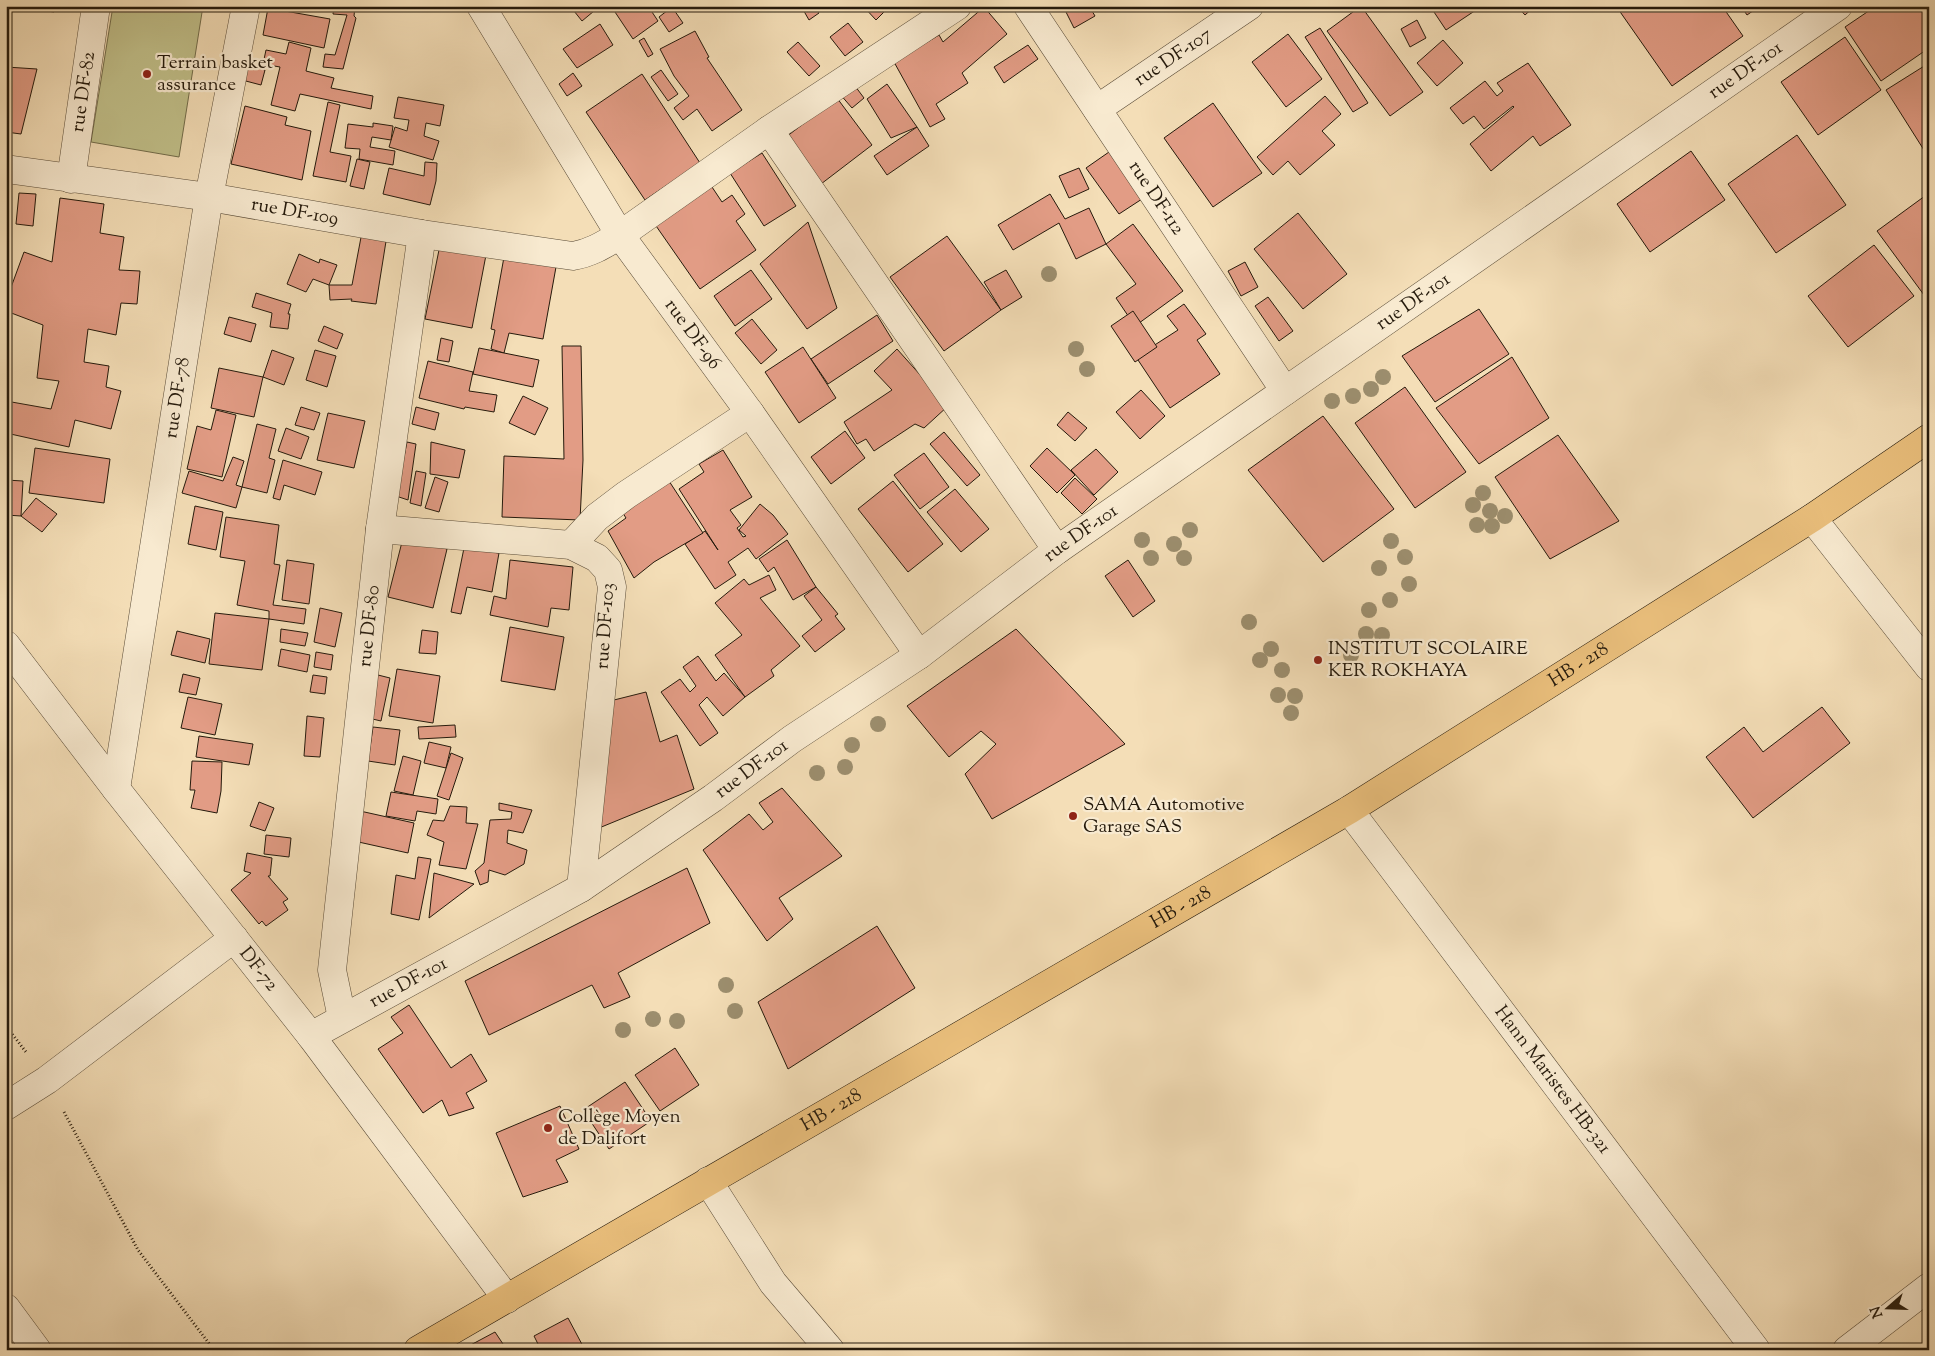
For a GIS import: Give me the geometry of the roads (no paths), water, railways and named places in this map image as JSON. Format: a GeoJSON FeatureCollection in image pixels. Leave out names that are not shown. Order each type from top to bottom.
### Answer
{"type":"FeatureCollection","features":[{"type":"Feature","properties":{"kind":"main road","name":"HB - 218"},"geometry":{"type":"LineString","coordinates":[[418,1350],[1350,810],[1812,518],[1929,438]]}},
{"type":"Feature","properties":{"kind":"street","name":"rue DF-82"},"geometry":{"type":"LineString","coordinates":[[71,179],[96,6]]}},
{"type":"Feature","properties":{"kind":"street","name":"rue DF-78"},"geometry":{"type":"LineString","coordinates":[[116,789],[209,197],[246,6]]}},
{"type":"Feature","properties":{"kind":"street","name":"rue DF-96"},"geometry":{"type":"LineString","coordinates":[[482,6],[620,235],[750,413],[919,655]]}},
{"type":"Feature","properties":{"kind":"street"},"geometry":{"type":"LineString","coordinates":[[620,235],[769,130],[957,6]]}},
{"type":"Feature","properties":{"kind":"street","name":"rue DF-112"},"geometry":{"type":"LineString","coordinates":[[1028,6],[1284,391]]}},
{"type":"Feature","properties":{"kind":"street","name":"rue DF-107"},"geometry":{"type":"LineString","coordinates":[[1097,109],[1249,6]]}},
{"type":"Feature","properties":{"kind":"street","name":"rue DF-101"},"geometry":{"type":"LineString","coordinates":[[311,1036],[581,888],[713,798],[792,739],[919,655],[1058,550],[1838,6]]}},
{"type":"Feature","properties":{"kind":"street"},"geometry":{"type":"LineString","coordinates":[[769,130],[1058,550]]}},
{"type":"Feature","properties":{"kind":"street","name":"rue DF-109"},"geometry":{"type":"LineString","coordinates":[[6,169],[209,197],[422,234],[573,256],[597,249],[620,235]]}},
{"type":"Feature","properties":{"kind":"street","name":"rue DF-80"},"geometry":{"type":"LineString","coordinates":[[342,1018],[332,970],[380,529],[422,234]]}},
{"type":"Feature","properties":{"kind":"street"},"geometry":{"type":"LineString","coordinates":[[571,545],[598,517],[626,495],[750,413]]}},
{"type":"Feature","properties":{"kind":"street"},"geometry":{"type":"LineString","coordinates":[[1812,518],[1929,667]]}},
{"type":"Feature","properties":{"kind":"street","name":"rue DF-103"},"geometry":{"type":"LineString","coordinates":[[380,529],[571,545],[597,558],[608,570],[612,587],[581,888]]}},
{"type":"Feature","properties":{"kind":"street","name":"DF-72"},"geometry":{"type":"LineString","coordinates":[[6,645],[116,789],[311,1036],[507,1299]]}},
{"type":"Feature","properties":{"kind":"street","name":"Hann Maristes HB-321"},"geometry":{"type":"LineString","coordinates":[[1350,810],[1756,1350]]}},
{"type":"Feature","properties":{"kind":"street"},"geometry":{"type":"LineString","coordinates":[[6,1106],[47,1080],[234,938]]}},
{"type":"Feature","properties":{"kind":"street"},"geometry":{"type":"LineString","coordinates":[[708,1181],[773,1283],[830,1350]]}},
{"type":"Feature","properties":{"kind":"street"},"geometry":{"type":"LineString","coordinates":[[1848,1350],[1929,1287]]}},
{"type":"Feature","properties":{"kind":"street"},"geometry":{"type":"LineString","coordinates":[[6,1308],[38,1350]]}},
{"type":"Feature","properties":{"kind":"place","name":"Terrain basket assurance"},"geometry":{"type":"Point","coordinates":[147,74]}},
{"type":"Feature","properties":{"kind":"place","name":"INSTITUT SCOLAIRE KER ROKHAYA"},"geometry":{"type":"Point","coordinates":[1318,660]}},
{"type":"Feature","properties":{"kind":"place","name":"SAMA Automotive Garage SAS"},"geometry":{"type":"Point","coordinates":[1073,816]}},
{"type":"Feature","properties":{"kind":"place","name":"Collège Moyen de Dalifort"},"geometry":{"type":"Point","coordinates":[548,1128]}}]}
